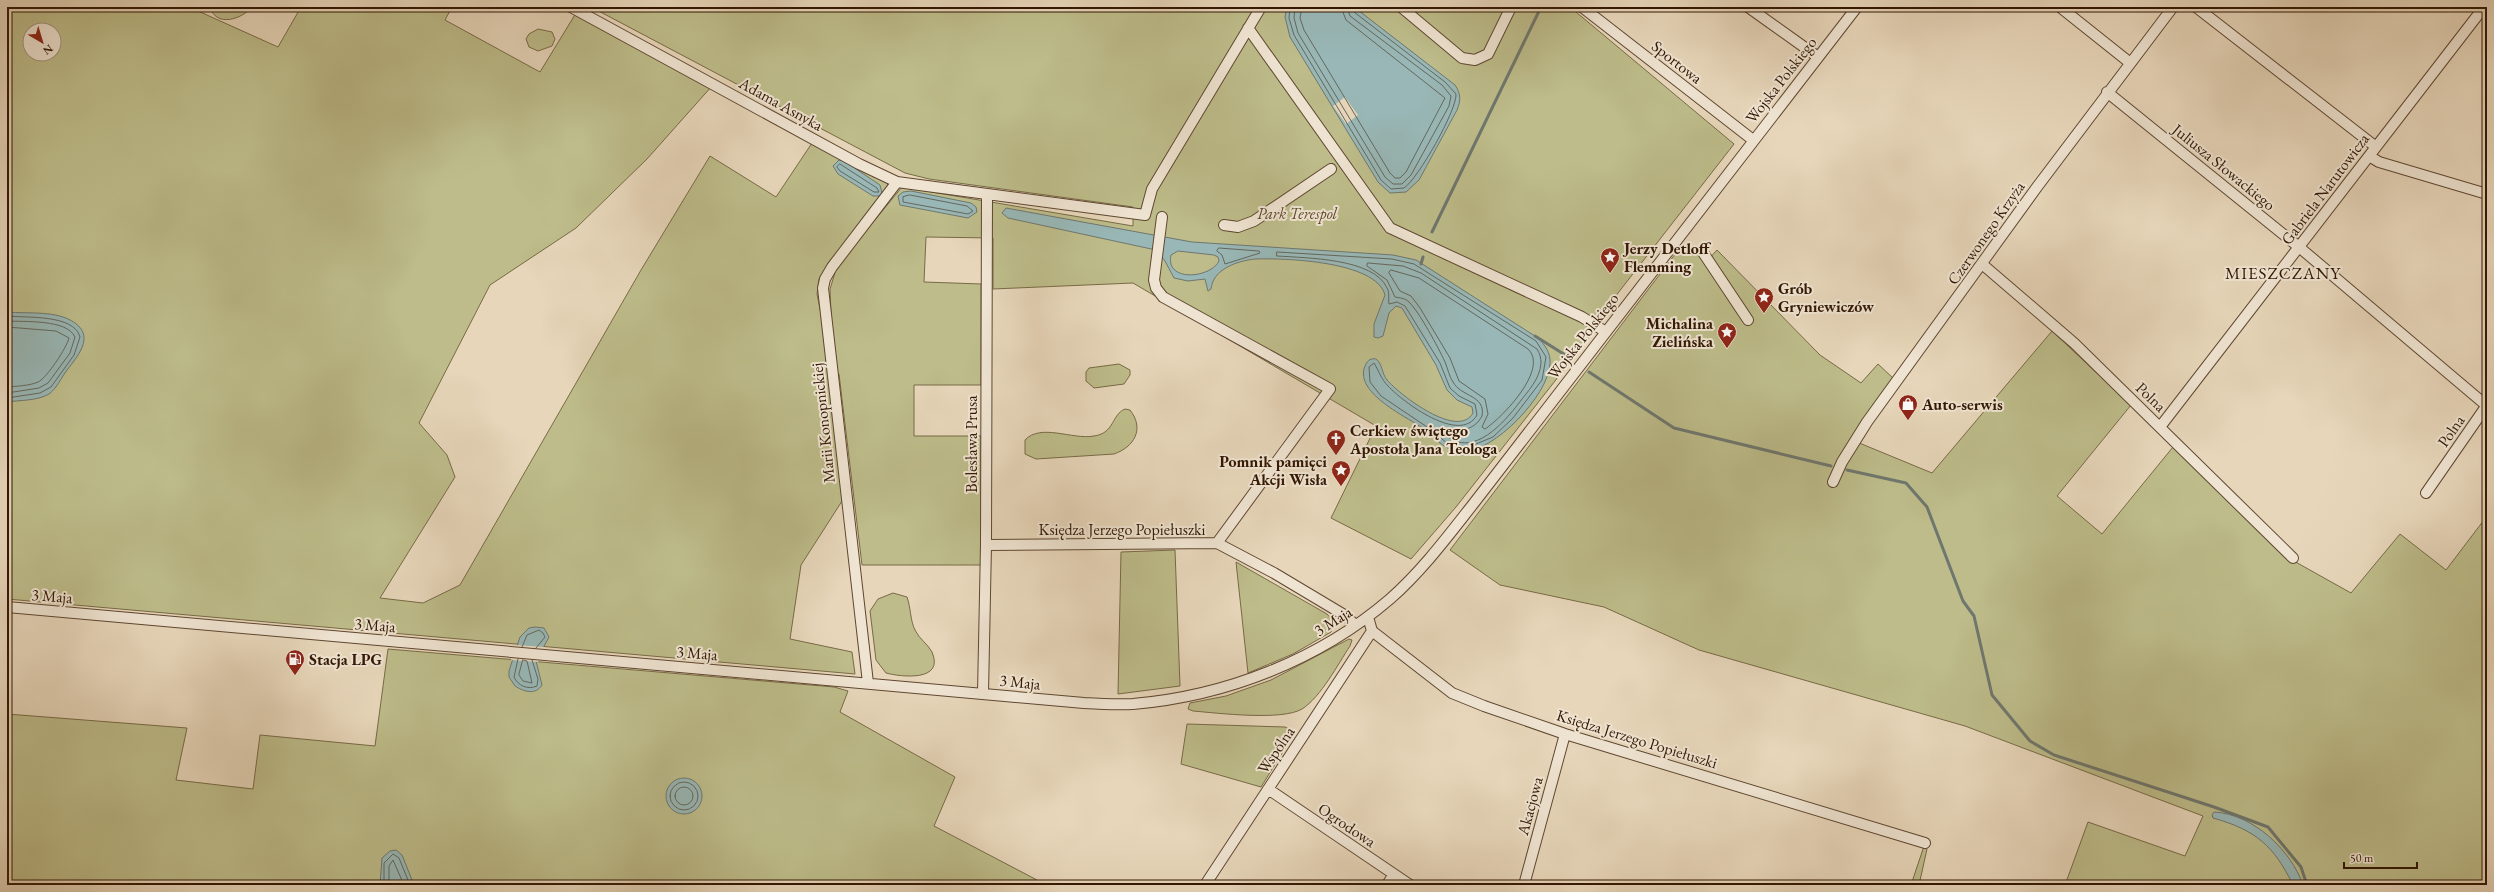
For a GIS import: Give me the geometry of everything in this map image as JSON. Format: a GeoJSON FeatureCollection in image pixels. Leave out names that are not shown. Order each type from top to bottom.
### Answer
{"type":"FeatureCollection","features":[{"type":"Feature","properties":{"kind":"street","name":"Adama Asnyka"},"geometry":{"type":"LineString","coordinates":[[571,7],[859,164],[897,182],[1146,215],[1147,200],[1152,189],[1248,28]]}},
{"type":"Feature","properties":{"kind":"street"},"geometry":{"type":"LineString","coordinates":[[1261,7],[1248,28],[1390,228],[1582,317],[1606,332]]}},
{"type":"Feature","properties":{"kind":"street"},"geometry":{"type":"LineString","coordinates":[[1401,7],[1462,58],[1475,60],[1488,54],[1511,7]]}},
{"type":"Feature","properties":{"kind":"street","name":"Sportowa"},"geometry":{"type":"LineString","coordinates":[[1582,7],[1753,140]]}},
{"type":"Feature","properties":{"kind":"street"},"geometry":{"type":"LineString","coordinates":[[1748,7],[1818,57]]}},
{"type":"Feature","properties":{"kind":"street","name":"Wojska Polskiego"},"geometry":{"type":"LineString","coordinates":[[1368,617],[1415,574],[1441,546],[1857,7]]}},
{"type":"Feature","properties":{"kind":"street"},"geometry":{"type":"LineString","coordinates":[[2060,7],[2129,62]]}},
{"type":"Feature","properties":{"kind":"street","name":"Czerwonego Krzyża"},"geometry":{"type":"LineString","coordinates":[[1833,482],[1842,462],[1867,422],[2129,62],[2173,7]]}},
{"type":"Feature","properties":{"kind":"street"},"geometry":{"type":"LineString","coordinates":[[2196,7],[2376,147]]}},
{"type":"Feature","properties":{"kind":"street","name":"Gabriela Narutowicza"},"geometry":{"type":"LineString","coordinates":[[2160,427],[2484,7]]}},
{"type":"Feature","properties":{"kind":"street","name":"Juliusza Słowackiego"},"geometry":{"type":"LineString","coordinates":[[2107,92],[2299,247],[2487,406]]}},
{"type":"Feature","properties":{"kind":"street"},"geometry":{"type":"LineString","coordinates":[[2369,156],[2379,162],[2487,194]]}},
{"type":"Feature","properties":{"kind":"street"},"geometry":{"type":"LineString","coordinates":[[1224,225],[1238,227],[1254,221],[1331,169]]}},
{"type":"Feature","properties":{"kind":"street","name":"Marii Konopnickiej"},"geometry":{"type":"LineString","coordinates":[[868,683],[823,288],[825,279],[832,267],[897,182]]}},
{"type":"Feature","properties":{"kind":"street","name":"Bolesława Prusa"},"geometry":{"type":"LineString","coordinates":[[983,693],[986,545],[987,194]]}},
{"type":"Feature","properties":{"kind":"street"},"geometry":{"type":"LineString","coordinates":[[1162,217],[1154,280],[1156,288],[1163,297],[1330,389],[1217,543]]}},
{"type":"Feature","properties":{"kind":"street"},"geometry":{"type":"LineString","coordinates":[[1704,254],[1748,320]]}},
{"type":"Feature","properties":{"kind":"street","name":"Polna"},"geometry":{"type":"LineString","coordinates":[[1982,264],[2074,344],[2293,558]]}},
{"type":"Feature","properties":{"kind":"street","name":"Polna"},"geometry":{"type":"LineString","coordinates":[[2426,493],[2487,406]]}},
{"type":"Feature","properties":{"kind":"street","name":"Księdza Jerzego Popiełuszki"},"geometry":{"type":"LineString","coordinates":[[986,545],[1217,543],[1274,573],[1346,616],[1355,625]]}},
{"type":"Feature","properties":{"kind":"street","name":"3 Maja"},"geometry":{"type":"LineString","coordinates":[[7,607],[1084,703],[1132,704],[1184,697],[1230,686],[1267,673],[1303,657],[1368,617]]}},
{"type":"Feature","properties":{"kind":"street"},"geometry":{"type":"LineString","coordinates":[[1368,617],[1372,631]]}},
{"type":"Feature","properties":{"kind":"street","name":"Księdza Jerzego Popiełuszki"},"geometry":{"type":"LineString","coordinates":[[1372,631],[1452,693],[1565,734],[1925,843]]}},
{"type":"Feature","properties":{"kind":"street","name":"Wspólna"},"geometry":{"type":"LineString","coordinates":[[1205,885],[1372,631]]}},
{"type":"Feature","properties":{"kind":"street","name":"Akacjowa"},"geometry":{"type":"LineString","coordinates":[[1524,885],[1565,734]]}},
{"type":"Feature","properties":{"kind":"street","name":"Ogrodowa"},"geometry":{"type":"LineString","coordinates":[[1268,789],[1410,885]]}},
{"type":"Feature","properties":{"kind":"street"},"geometry":{"type":"LineString","coordinates":[[1387,885],[1394,874]]}},
{"type":"Feature","properties":{"kind":"green space","name":"Park Terespol"},"geometry":{"type":"Polygon","coordinates":[[[7,7],[201,7],[198,11],[278,47],[301,7],[452,7],[445,20],[540,72],[576,13],[712,86],[647,159],[576,228],[490,285],[419,423],[447,455],[455,477],[380,598],[423,603],[460,585],[641,270],[710,156],[776,197],[812,143],[887,182],[888,187],[819,279],[817,294],[821,314],[831,314],[830,289],[837,266],[902,187],[1133,226],[1133,207],[929,179],[905,173],[591,7],[1570,7],[1734,144],[1597,320],[1588,339],[1456,507],[1411,559],[1331,518],[1376,426],[1133,283],[993,289],[993,238],[926,237],[924,282],[981,284],[981,385],[914,385],[914,436],[981,436],[981,565],[862,565],[839,374],[829,370],[844,498],[801,565],[790,639],[852,652],[855,674],[7,599],[7,7]]]}},
{"type":"Feature","properties":{"kind":"green space"},"geometry":{"type":"Polygon","coordinates":[[[210,7],[252,7],[236,18],[223,19],[218,18],[213,14],[210,7]]]}},
{"type":"Feature","properties":{"kind":"green space"},"geometry":{"type":"Polygon","coordinates":[[[538,29],[552,32],[555,39],[552,46],[538,51],[529,47],[526,39],[529,34],[538,29]]]}},
{"type":"Feature","properties":{"kind":"green space"},"geometry":{"type":"Polygon","coordinates":[[[1688,247],[1706,262],[1717,250],[1820,355],[1861,383],[1878,364],[1894,379],[1852,440],[1932,473],[2052,331],[2131,405],[2057,496],[2102,534],[2173,447],[2292,560],[2351,593],[2400,534],[2446,570],[2487,516],[2487,885],[2065,885],[2088,822],[2185,856],[2203,816],[1965,726],[1699,650],[1604,607],[1500,585],[1450,550],[1676,253],[1688,247]]]}},
{"type":"Feature","properties":{"kind":"green space"},"geometry":{"type":"Polygon","coordinates":[[[1119,364],[1130,370],[1130,375],[1124,384],[1094,388],[1086,381],[1086,372],[1089,368],[1119,364]]]}},
{"type":"Feature","properties":{"kind":"green space"},"geometry":{"type":"Polygon","coordinates":[[[1125,409],[1130,410],[1134,417],[1137,424],[1137,430],[1132,442],[1121,451],[1114,454],[1036,459],[1025,454],[1025,440],[1032,435],[1048,432],[1085,437],[1094,436],[1106,431],[1117,415],[1125,409]]]}},
{"type":"Feature","properties":{"kind":"green space"},"geometry":{"type":"Polygon","coordinates":[[[1175,550],[1180,686],[1118,694],[1121,552],[1175,550]]]}},
{"type":"Feature","properties":{"kind":"green space"},"geometry":{"type":"Polygon","coordinates":[[[1236,562],[1327,614],[1334,622],[1331,632],[1293,654],[1248,673],[1236,562]]]}},
{"type":"Feature","properties":{"kind":"green space"},"geometry":{"type":"Polygon","coordinates":[[[893,593],[907,597],[915,630],[932,652],[934,662],[932,668],[927,673],[901,676],[886,673],[876,660],[870,611],[878,599],[893,593]]]}},
{"type":"Feature","properties":{"kind":"green space"},"geometry":{"type":"Polygon","coordinates":[[[1349,639],[1352,640],[1350,646],[1329,680],[1309,704],[1293,713],[1280,715],[1249,715],[1193,711],[1188,709],[1190,703],[1226,696],[1271,680],[1349,639]]]}},
{"type":"Feature","properties":{"kind":"green space"},"geometry":{"type":"Polygon","coordinates":[[[388,649],[834,687],[848,691],[840,712],[955,777],[934,826],[1037,880],[1034,885],[7,885],[7,714],[187,728],[176,780],[253,789],[260,735],[375,746],[388,649]]]}},
{"type":"Feature","properties":{"kind":"green space"},"geometry":{"type":"Polygon","coordinates":[[[1187,724],[1285,727],[1293,731],[1289,742],[1261,787],[1181,764],[1187,724]]]}},
{"type":"Feature","properties":{"kind":"green space"},"geometry":{"type":"Polygon","coordinates":[[[1925,843],[1927,849],[1919,885],[1911,885],[1925,843]]]}},
{"type":"Feature","properties":{"kind":"water"},"geometry":{"type":"Polygon","coordinates":[[[1287,7],[1354,7],[1455,85],[1460,97],[1457,110],[1419,180],[1406,192],[1390,193],[1378,182],[1290,37],[1285,17],[1287,7]]]}},
{"type":"Feature","properties":{"kind":"water"},"geometry":{"type":"Polygon","coordinates":[[[839,160],[844,161],[880,185],[882,193],[879,196],[873,196],[838,174],[833,166],[839,160]]]}},
{"type":"Feature","properties":{"kind":"water"},"geometry":{"type":"Polygon","coordinates":[[[911,191],[971,203],[976,207],[977,212],[968,218],[900,205],[898,196],[903,192],[911,191]]]}},
{"type":"Feature","properties":{"kind":"water"},"geometry":{"type":"Polygon","coordinates":[[[1006,208],[1192,242],[1393,255],[1416,260],[1538,338],[1545,346],[1550,356],[1547,377],[1530,406],[1503,433],[1489,443],[1475,450],[1462,452],[1456,451],[1440,443],[1421,427],[1382,402],[1366,384],[1363,374],[1366,364],[1370,360],[1376,359],[1380,363],[1385,378],[1394,387],[1429,412],[1455,421],[1466,420],[1473,413],[1472,407],[1457,400],[1447,390],[1436,365],[1402,308],[1396,306],[1389,313],[1383,336],[1378,338],[1374,337],[1374,324],[1385,295],[1378,284],[1365,275],[1348,268],[1328,264],[1287,259],[1255,259],[1234,264],[1221,271],[1216,276],[1211,289],[1208,291],[1205,279],[1188,281],[1174,278],[1165,261],[1156,250],[1008,218],[1002,213],[1006,208]],[[1178,251],[1171,255],[1171,264],[1175,270],[1181,274],[1199,274],[1214,267],[1219,261],[1218,257],[1214,255],[1178,251]]]}},
{"type":"Feature","properties":{"kind":"water"},"geometry":{"type":"Polygon","coordinates":[[[7,312],[42,313],[60,316],[75,323],[84,334],[84,341],[79,353],[49,394],[34,399],[7,402],[7,312]]]}},
{"type":"Feature","properties":{"kind":"water"},"geometry":{"type":"Polygon","coordinates":[[[529,628],[544,628],[549,637],[536,661],[542,685],[536,690],[529,692],[515,686],[509,677],[509,671],[520,637],[529,628]]]}},
{"type":"Feature","properties":{"kind":"water"},"geometry":{"type":"Polygon","coordinates":[[[684,778],[694,781],[699,786],[702,796],[699,806],[694,811],[684,814],[674,811],[669,806],[666,796],[669,786],[674,781],[684,778]]]}},
{"type":"Feature","properties":{"kind":"water"},"geometry":{"type":"Polygon","coordinates":[[[2214,812],[2229,814],[2243,819],[2269,836],[2290,859],[2303,885],[2293,885],[2279,860],[2262,841],[2241,828],[2213,818],[2212,815],[2214,812]]]}},
{"type":"Feature","properties":{"kind":"water"},"geometry":{"type":"Polygon","coordinates":[[[396,850],[402,855],[414,885],[380,885],[382,858],[390,851],[396,850]]]}},
{"type":"Feature","properties":{"kind":"pier"},"geometry":{"type":"Polygon","coordinates":[[[1345,97],[1358,115],[1346,124],[1333,106],[1345,97]]]}},
{"type":"Feature","properties":{"kind":"pier"},"geometry":{"type":"Polygon","coordinates":[[[516,645],[545,647],[538,662],[511,660],[516,645]]]}},
{"type":"Feature","properties":{"kind":"waterway"},"geometry":{"type":"LineString","coordinates":[[1432,232],[1541,7]]}},
{"type":"Feature","properties":{"kind":"waterway"},"geometry":{"type":"LineString","coordinates":[[1421,264],[1423,257]]}},
{"type":"Feature","properties":{"kind":"waterway"},"geometry":{"type":"LineString","coordinates":[[1535,336],[1570,358]]}},
{"type":"Feature","properties":{"kind":"waterway"},"geometry":{"type":"LineString","coordinates":[[1589,372],[1674,428],[1831,466]]}},
{"type":"Feature","properties":{"kind":"waterway"},"geometry":{"type":"LineString","coordinates":[[1847,470],[1906,483],[1927,507],[1963,601],[1974,616],[1992,695],[2030,741],[2054,755],[2214,807],[2268,827],[2301,867],[2307,885]]}},
{"type":"Feature","properties":{"kind":"place","name":"Jerzy Detloff Flemming"},"geometry":{"type":"Point","coordinates":[1610,274]}},
{"type":"Feature","properties":{"kind":"place","name":"Grób Gryniewiczów"},"geometry":{"type":"Point","coordinates":[1764,314]}},
{"type":"Feature","properties":{"kind":"place","name":"Michalina Zielińska"},"geometry":{"type":"Point","coordinates":[1727,349]}},
{"type":"Feature","properties":{"kind":"place","name":"Auto-serwis"},"geometry":{"type":"Point","coordinates":[1908,421]}},
{"type":"Feature","properties":{"kind":"place","name":"Cerkiew świętego Apostoła Jana Teologa"},"geometry":{"type":"Point","coordinates":[1336,456]}},
{"type":"Feature","properties":{"kind":"place","name":"Pomnik pamięci Akcji Wisła"},"geometry":{"type":"Point","coordinates":[1341,487]}},
{"type":"Feature","properties":{"kind":"place","name":"Stacja LPG"},"geometry":{"type":"Point","coordinates":[295,676]}},
{"type":"Feature","properties":{"kind":"district","name":"MIESZCZANY"},"geometry":{"type":"Point","coordinates":[2283,273]}}]}
